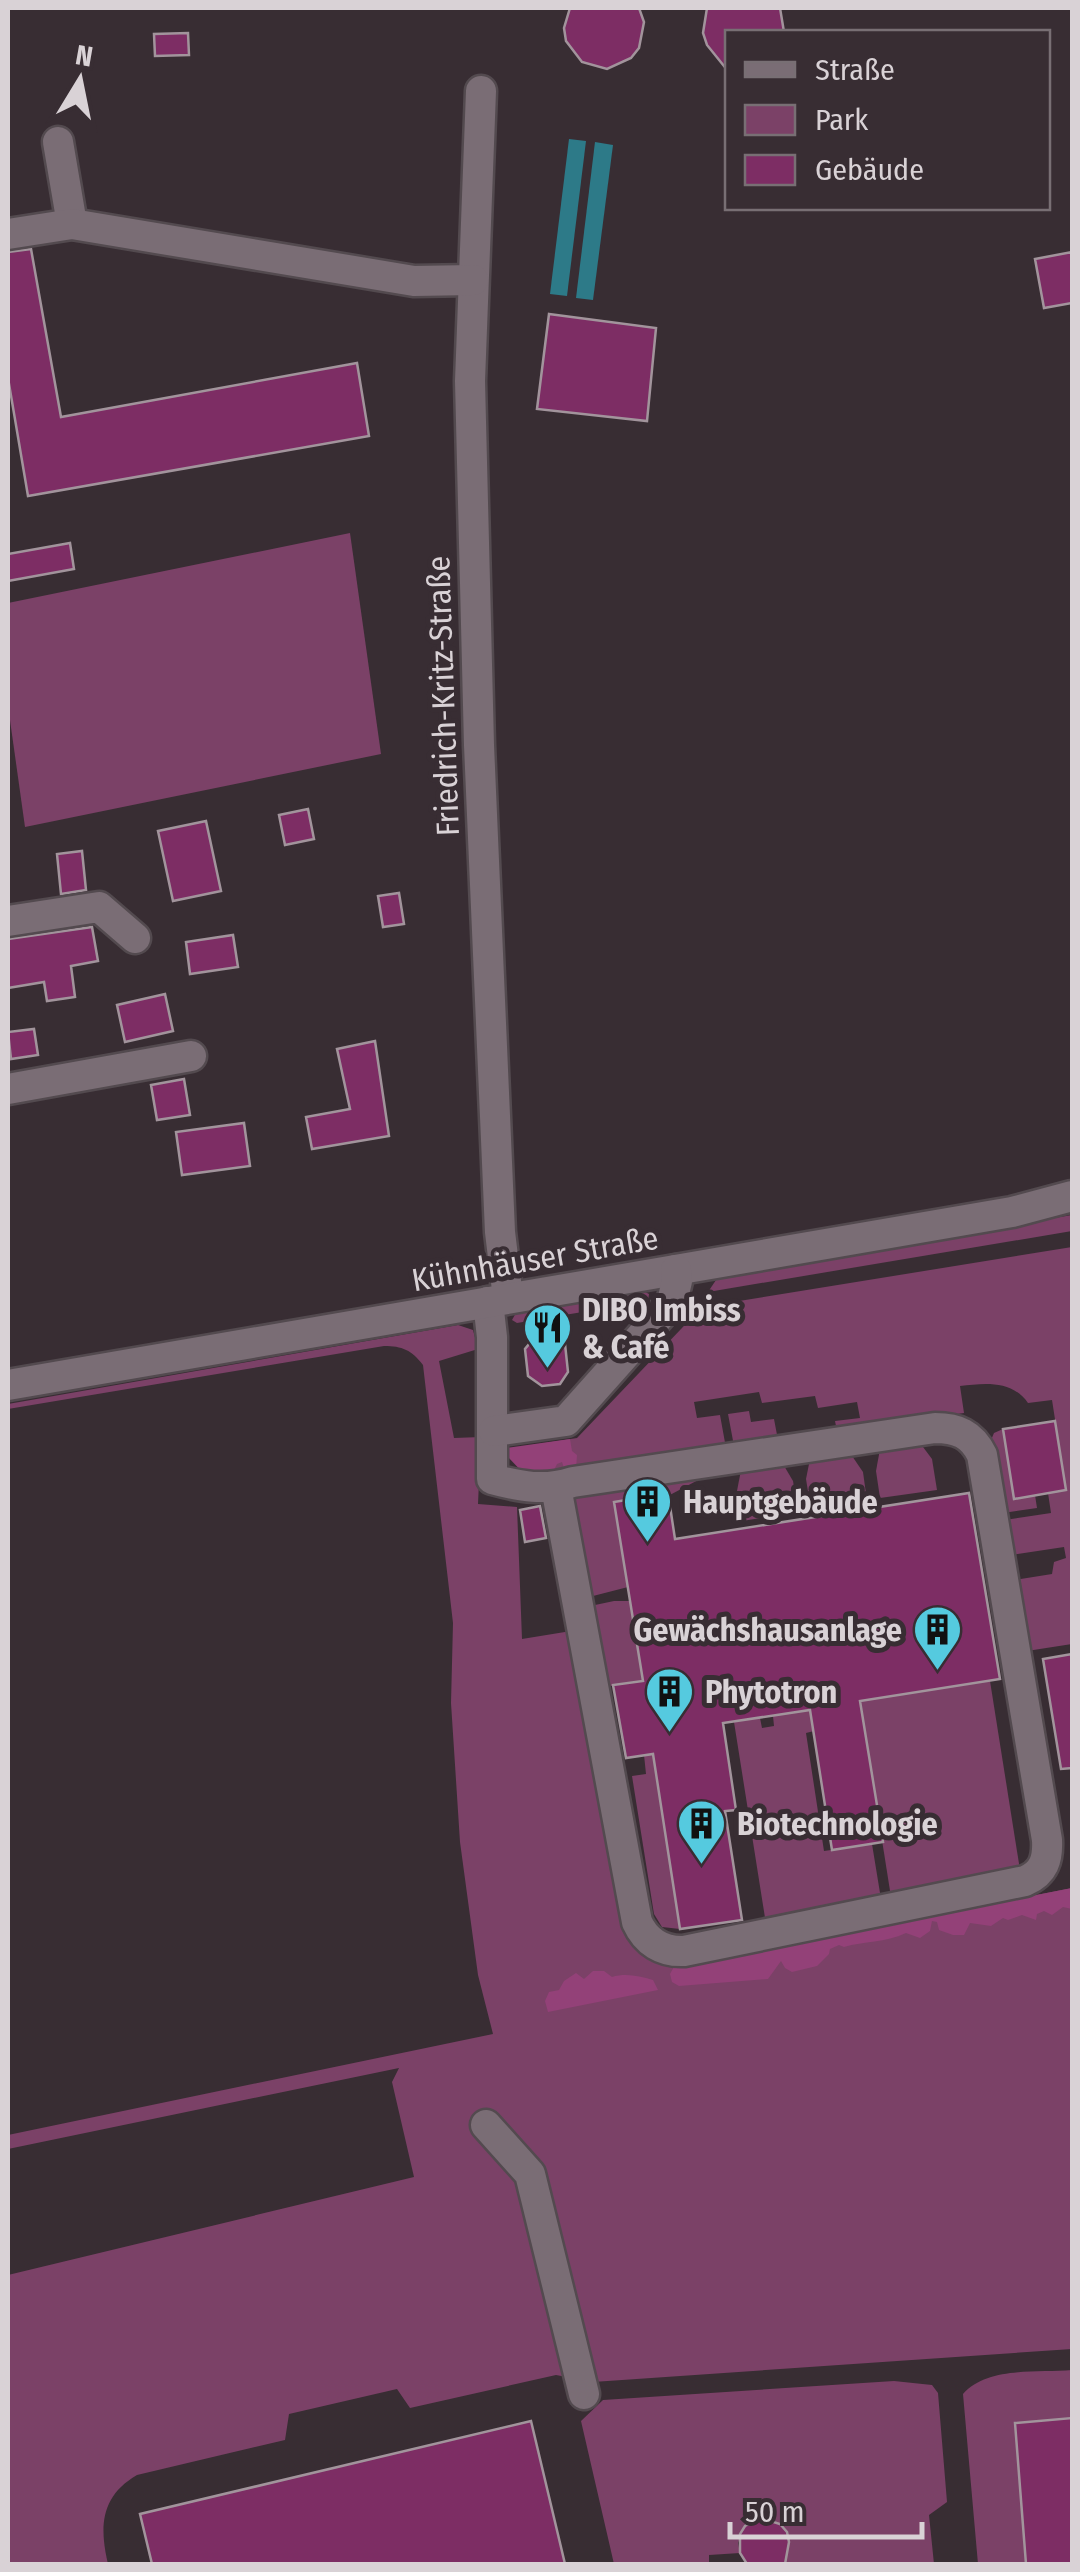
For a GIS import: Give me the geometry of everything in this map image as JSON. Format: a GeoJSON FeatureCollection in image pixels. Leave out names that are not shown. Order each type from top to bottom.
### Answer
{"type":"FeatureCollection","features":[{"type":"Feature","properties":{"kind":"street","name":"Friedrich-Kritz-Straße"},"geometry":{"type":"LineString","coordinates":[[481,90],[470,380],[479,745],[500,1232],[498,1300],[492,1337],[492,1480],[533,1488],[556,1487]]}},
{"type":"Feature","properties":{"kind":"street"},"geometry":{"type":"LineString","coordinates":[[58,142],[72,224]]}},
{"type":"Feature","properties":{"kind":"street"},"geometry":{"type":"LineString","coordinates":[[8,234],[72,224],[414,280],[473,280]]}},
{"type":"Feature","properties":{"kind":"street"},"geometry":{"type":"LineString","coordinates":[[8,921],[99,907],[135,938]]}},
{"type":"Feature","properties":{"kind":"street"},"geometry":{"type":"LineString","coordinates":[[8,1089],[191,1056]]}},
{"type":"Feature","properties":{"kind":"street","name":"Kühnhäuser Straße"},"geometry":{"type":"LineString","coordinates":[[8,1385],[1012,1212],[1072,1196]]}},
{"type":"Feature","properties":{"kind":"street"},"geometry":{"type":"LineString","coordinates":[[494,1431],[566,1421],[672,1302],[676,1270]]}},
{"type":"Feature","properties":{"kind":"street"},"geometry":{"type":"LineString","coordinates":[[934,1428],[966,1434],[982,1455],[1047,1840],[1046,1862],[1041,1871],[1025,1881],[684,1951],[666,1950],[648,1940],[636,1922],[556,1487],[934,1428]]}},
{"type":"Feature","properties":{"kind":"street"},"geometry":{"type":"LineString","coordinates":[[486,2125],[530,2174],[584,2394]]}},
{"type":"Feature","properties":{"kind":"green space"},"geometry":{"type":"Polygon","coordinates":[[[350,533],[381,754],[25,827],[8,706],[8,603],[350,533]]]}},
{"type":"Feature","properties":{"kind":"green space"},"geometry":{"type":"Polygon","coordinates":[[[1072,1215],[1072,1231],[708,1292],[720,1274],[1072,1215]]]}},
{"type":"Feature","properties":{"kind":"green space"},"geometry":{"type":"Polygon","coordinates":[[[1072,1247],[1072,1644],[1027,1651],[1015,1580],[1052,1574],[1054,1562],[1066,1558],[1064,1547],[1011,1555],[1005,1520],[1051,1513],[1048,1493],[1066,1490],[1052,1400],[1028,1403],[1006,1387],[960,1386],[964,1413],[837,1431],[835,1421],[860,1418],[857,1402],[818,1408],[815,1396],[762,1403],[759,1392],[694,1402],[697,1418],[720,1415],[726,1448],[531,1475],[526,1446],[577,1438],[702,1307],[1072,1247]]]}},
{"type":"Feature","properties":{"kind":"green space"},"geometry":{"type":"Polygon","coordinates":[[[641,1290],[649,1294],[648,1301],[517,1323],[512,1320],[517,1311],[641,1290]]]}},
{"type":"Feature","properties":{"kind":"green space"},"geometry":{"type":"Polygon","coordinates":[[[458,1325],[473,1330],[478,1349],[439,1361],[454,1438],[481,1437],[478,1504],[517,1507],[522,1639],[571,1631],[625,1927],[687,1964],[1072,1888],[1072,2349],[593,2382],[556,2375],[410,2408],[397,2389],[289,2414],[285,2440],[137,2475],[116,2492],[106,2513],[108,2564],[8,2564],[8,2275],[414,2177],[392,2082],[399,2068],[8,2149],[8,2135],[493,2034],[478,1975],[460,1842],[451,1703],[453,1623],[423,1365],[406,1350],[384,1346],[8,1409],[8,1404],[458,1325]]]}},
{"type":"Feature","properties":{"kind":"green space"},"geometry":{"type":"Polygon","coordinates":[[[749,1411],[751,1422],[774,1419],[778,1440],[734,1446],[728,1414],[749,1411]]]}},
{"type":"Feature","properties":{"kind":"green space"},"geometry":{"type":"Polygon","coordinates":[[[1003,1429],[1014,1498],[1035,1495],[1037,1508],[1003,1513],[991,1440],[994,1433],[1003,1429]]]}},
{"type":"Feature","properties":{"kind":"green space"},"geometry":{"type":"Polygon","coordinates":[[[920,1443],[932,1459],[937,1490],[880,1498],[876,1471],[880,1449],[920,1443]]]}},
{"type":"Feature","properties":{"kind":"green space"},"geometry":{"type":"Polygon","coordinates":[[[850,1453],[863,1472],[867,1501],[811,1510],[806,1479],[810,1459],[850,1453]]]}},
{"type":"Feature","properties":{"kind":"green space"},"geometry":{"type":"Polygon","coordinates":[[[783,1464],[793,1481],[798,1512],[742,1521],[737,1491],[741,1470],[783,1464]]]}},
{"type":"Feature","properties":{"kind":"green space"},"geometry":{"type":"Polygon","coordinates":[[[696,1473],[700,1479],[668,1496],[667,1493],[614,1502],[628,1587],[593,1596],[589,1593],[574,1496],[696,1473]]]}},
{"type":"Feature","properties":{"kind":"green space"},"geometry":{"type":"Polygon","coordinates":[[[614,1601],[630,1601],[638,1647],[710,1671],[605,1687],[592,1609],[614,1601]]]}},
{"type":"Feature","properties":{"kind":"green space"},"geometry":{"type":"Polygon","coordinates":[[[990,1681],[1020,1870],[891,1897],[860,1701],[990,1681]]]}},
{"type":"Feature","properties":{"kind":"green space"},"geometry":{"type":"Polygon","coordinates":[[[810,1710],[814,1731],[806,1733],[824,1851],[872,1844],[881,1899],[766,1924],[734,1722],[760,1718],[762,1728],[774,1726],[773,1716],[810,1710]]]}},
{"type":"Feature","properties":{"kind":"green space"},"geometry":{"type":"Polygon","coordinates":[[[653,1753],[680,1929],[662,1927],[654,1914],[632,1776],[646,1774],[644,1755],[653,1753]]]}},
{"type":"Feature","properties":{"kind":"green space"},"geometry":{"type":"Polygon","coordinates":[[[1072,2370],[1072,2418],[1015,2424],[1026,2564],[978,2564],[963,2394],[973,2385],[999,2375],[1072,2370]]]}},
{"type":"Feature","properties":{"kind":"green space"},"geometry":{"type":"Polygon","coordinates":[[[894,2381],[932,2385],[938,2393],[947,2502],[929,2515],[934,2564],[785,2564],[784,2529],[773,2520],[762,2518],[745,2526],[738,2543],[740,2553],[709,2555],[709,2564],[614,2564],[581,2421],[603,2400],[894,2381]]]}},
{"type":"Feature","properties":{"kind":"shaded area"},"geometry":{"type":"Polygon","coordinates":[[[570,1439],[577,1455],[576,1469],[565,1471],[562,1462],[553,1472],[526,1476],[506,1455],[506,1448],[570,1439]]]}},
{"type":"Feature","properties":{"kind":"shaded area"},"geometry":{"type":"Polygon","coordinates":[[[1072,1888],[1072,1909],[1063,1907],[1052,1915],[1044,1911],[1037,1914],[1036,1920],[1022,1915],[1003,1918],[991,1926],[970,1923],[964,1935],[939,1930],[937,1922],[932,1921],[930,1931],[920,1938],[906,1933],[839,1945],[830,1949],[817,1966],[792,1972],[781,1961],[768,1979],[679,1986],[672,1982],[670,1974],[675,1965],[699,1965],[703,1961],[1072,1888]]]}},
{"type":"Feature","properties":{"kind":"shaded area"},"geometry":{"type":"Polygon","coordinates":[[[593,1971],[604,1971],[612,1977],[653,1980],[658,1990],[548,2012],[545,2001],[549,1992],[559,1990],[576,1973],[584,1979],[593,1971]]]}},
{"type":"Feature","properties":{"kind":"water"},"geometry":{"type":"Polygon","coordinates":[[[569,139],[586,141],[567,296],[550,294],[569,139]]]}},
{"type":"Feature","properties":{"kind":"water"},"geometry":{"type":"Polygon","coordinates":[[[595,142],[613,145],[593,300],[576,298],[595,142]]]}},
{"type":"Feature","properties":{"kind":"building"},"geometry":{"type":"Polygon","coordinates":[[[570,8],[639,8],[644,22],[639,48],[631,58],[607,69],[582,62],[566,41],[564,28],[570,8]]]}},
{"type":"Feature","properties":{"kind":"building"},"geometry":{"type":"Polygon","coordinates":[[[707,8],[780,8],[784,30],[725,30],[725,67],[707,45],[703,33],[707,8]]]}},
{"type":"Feature","properties":{"kind":"building"},"geometry":{"type":"Polygon","coordinates":[[[188,33],[189,55],[155,56],[154,34],[188,33]]]}},
{"type":"Feature","properties":{"kind":"building"},"geometry":{"type":"Polygon","coordinates":[[[31,249],[61,417],[357,363],[369,436],[28,496],[8,378],[8,252],[31,249]]]}},
{"type":"Feature","properties":{"kind":"building"},"geometry":{"type":"Polygon","coordinates":[[[1072,252],[1072,303],[1044,308],[1035,259],[1072,252]]]}},
{"type":"Feature","properties":{"kind":"building"},"geometry":{"type":"Polygon","coordinates":[[[549,314],[656,328],[647,421],[537,409],[549,314]]]}},
{"type":"Feature","properties":{"kind":"building"},"geometry":{"type":"Polygon","coordinates":[[[70,543],[74,569],[8,581],[8,554],[70,543]]]}},
{"type":"Feature","properties":{"kind":"building"},"geometry":{"type":"Polygon","coordinates":[[[308,809],[314,839],[285,845],[279,815],[308,809]]]}},
{"type":"Feature","properties":{"kind":"building"},"geometry":{"type":"Polygon","coordinates":[[[206,821],[221,891],[173,901],[158,831],[206,821]]]}},
{"type":"Feature","properties":{"kind":"building"},"geometry":{"type":"Polygon","coordinates":[[[82,851],[86,890],[61,894],[57,854],[82,851]]]}},
{"type":"Feature","properties":{"kind":"building"},"geometry":{"type":"Polygon","coordinates":[[[399,893],[404,924],[383,927],[378,896],[399,893]]]}},
{"type":"Feature","properties":{"kind":"building"},"geometry":{"type":"Polygon","coordinates":[[[92,927],[98,961],[71,966],[75,997],[47,1001],[44,982],[8,988],[8,939],[92,927]]]}},
{"type":"Feature","properties":{"kind":"building"},"geometry":{"type":"Polygon","coordinates":[[[233,935],[238,967],[190,974],[186,942],[233,935]]]}},
{"type":"Feature","properties":{"kind":"building"},"geometry":{"type":"Polygon","coordinates":[[[165,994],[173,1031],[125,1042],[117,1005],[165,994]]]}},
{"type":"Feature","properties":{"kind":"building"},"geometry":{"type":"Polygon","coordinates":[[[34,1029],[38,1055],[11,1059],[8,1032],[34,1029]]]}},
{"type":"Feature","properties":{"kind":"building"},"geometry":{"type":"Polygon","coordinates":[[[375,1041],[389,1136],[312,1149],[306,1117],[350,1109],[337,1049],[375,1041]]]}},
{"type":"Feature","properties":{"kind":"building"},"geometry":{"type":"Polygon","coordinates":[[[184,1079],[190,1115],[157,1120],[151,1085],[184,1079]]]}},
{"type":"Feature","properties":{"kind":"building"},"geometry":{"type":"Polygon","coordinates":[[[244,1123],[250,1166],[182,1175],[176,1132],[244,1123]]]}},
{"type":"Feature","properties":{"kind":"building"},"geometry":{"type":"Polygon","coordinates":[[[555,1334],[565,1344],[568,1372],[560,1384],[542,1386],[528,1376],[525,1349],[535,1337],[555,1334]]]}},
{"type":"Feature","properties":{"kind":"building"},"geometry":{"type":"Polygon","coordinates":[[[1055,1421],[1066,1490],[1014,1499],[1003,1429],[1055,1421]]]}},
{"type":"Feature","properties":{"kind":"building"},"geometry":{"type":"Polygon","coordinates":[[[668,1493],[675,1539],[969,1493],[1000,1679],[860,1701],[883,1842],[832,1850],[810,1710],[723,1723],[736,1810],[725,1811],[742,1920],[680,1929],[653,1754],[626,1758],[613,1685],[643,1681],[614,1502],[668,1493]]]}},
{"type":"Feature","properties":{"kind":"building"},"geometry":{"type":"Polygon","coordinates":[[[540,1506],[546,1538],[525,1542],[520,1510],[540,1506]]]}},
{"type":"Feature","properties":{"kind":"building"},"geometry":{"type":"Polygon","coordinates":[[[1072,1654],[1072,1768],[1061,1769],[1043,1659],[1072,1654]]]}},
{"type":"Feature","properties":{"kind":"building"},"geometry":{"type":"Polygon","coordinates":[[[1072,2418],[1072,2564],[1026,2564],[1015,2423],[1072,2418]]]}},
{"type":"Feature","properties":{"kind":"building"},"geometry":{"type":"Polygon","coordinates":[[[531,2421],[565,2564],[152,2564],[140,2514],[531,2421]]]}},
{"type":"Feature","properties":{"kind":"building"},"geometry":{"type":"Polygon","coordinates":[[[761,2518],[780,2524],[787,2532],[785,2564],[747,2564],[740,2553],[740,2534],[745,2526],[761,2518]]]}},
{"type":"Feature","properties":{"kind":"place","name":"DIBO Imbiss & Café"},"geometry":{"type":"Point","coordinates":[547,1370]}},
{"type":"Feature","properties":{"kind":"place","name":"Hauptgebäude"},"geometry":{"type":"Point","coordinates":[648,1544]}},
{"type":"Feature","properties":{"kind":"place","name":"Gewächshausanlage"},"geometry":{"type":"Point","coordinates":[937,1672]}},
{"type":"Feature","properties":{"kind":"place","name":"Phytotron"},"geometry":{"type":"Point","coordinates":[670,1734]}},
{"type":"Feature","properties":{"kind":"place","name":"Biotechnologie"},"geometry":{"type":"Point","coordinates":[702,1866]}}]}
